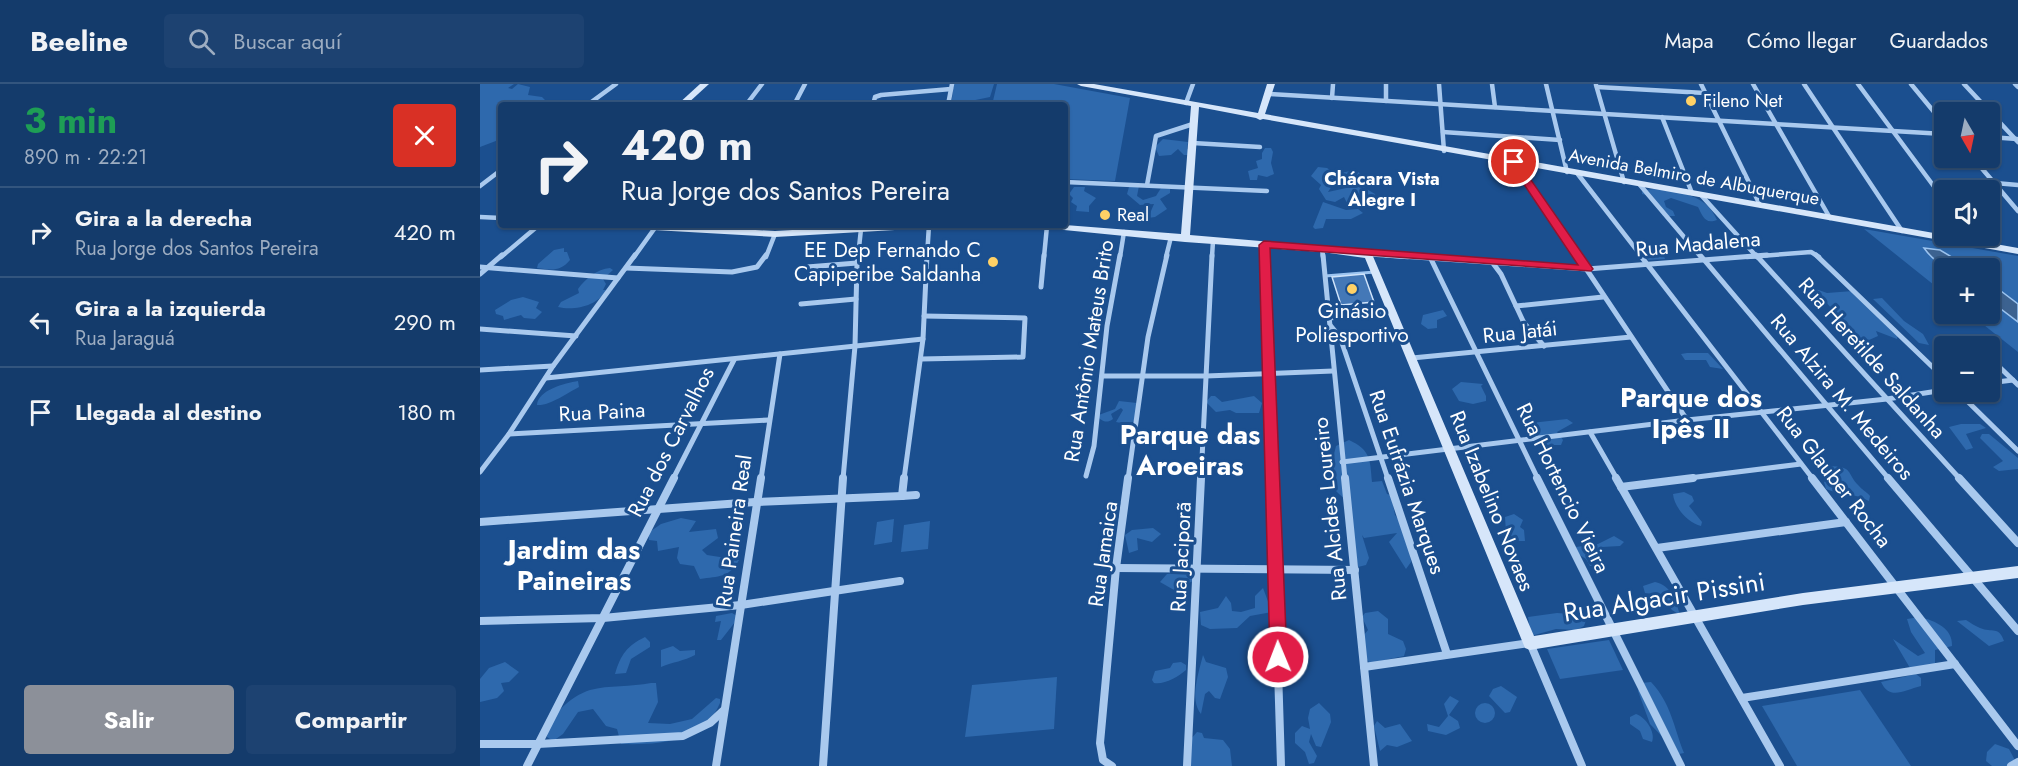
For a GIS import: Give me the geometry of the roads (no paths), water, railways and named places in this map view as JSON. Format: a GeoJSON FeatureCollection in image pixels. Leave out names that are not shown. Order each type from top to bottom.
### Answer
{"type":"FeatureCollection","features":[{"type":"Feature","properties":{"kind":"street"},"geometry":{"type":"LineString","coordinates":[[592,102],[616,84]]}},
{"type":"Feature","properties":{"kind":"street"},"geometry":{"type":"LineString","coordinates":[[684,102],[705,84]]}},
{"type":"Feature","properties":{"kind":"street"},"geometry":{"type":"LineString","coordinates":[[748,102],[762,84]]}},
{"type":"Feature","properties":{"kind":"street"},"geometry":{"type":"LineString","coordinates":[[796,102],[805,84]]}},
{"type":"Feature","properties":{"kind":"street","name":"Avenida Belmiro de Albuquerque"},"geometry":{"type":"LineString","coordinates":[[1081,84],[1105,86],[1260,118],[1444,151],[1934,235]]}},
{"type":"Feature","properties":{"kind":"street"},"geometry":{"type":"LineString","coordinates":[[1185,239],[1193,143],[1191,104],[1193,84]]}},
{"type":"Feature","properties":{"kind":"street"},"geometry":{"type":"LineString","coordinates":[[1260,118],[1271,84]]}},
{"type":"Feature","properties":{"kind":"street"},"geometry":{"type":"LineString","coordinates":[[1332,98],[1333,84]]}},
{"type":"Feature","properties":{"kind":"street"},"geometry":{"type":"LineString","coordinates":[[1386,84],[1386,101]]}},
{"type":"Feature","properties":{"kind":"street"},"geometry":{"type":"LineString","coordinates":[[1439,84],[1444,151]]}},
{"type":"Feature","properties":{"kind":"street"},"geometry":{"type":"LineString","coordinates":[[1492,84],[1495,107]]}},
{"type":"Feature","properties":{"kind":"street"},"geometry":{"type":"LineString","coordinates":[[1546,84],[1560,140],[1572,173]]}},
{"type":"Feature","properties":{"kind":"street"},"geometry":{"type":"LineString","coordinates":[[1701,84],[1760,205]]}},
{"type":"Feature","properties":{"kind":"street"},"geometry":{"type":"LineString","coordinates":[[1753,84],[1830,218]]}},
{"type":"Feature","properties":{"kind":"street"},"geometry":{"type":"LineString","coordinates":[[1804,84],[1902,231]]}},
{"type":"Feature","properties":{"kind":"street"},"geometry":{"type":"LineString","coordinates":[[1858,84],[1934,186]]}},
{"type":"Feature","properties":{"kind":"street"},"geometry":{"type":"LineString","coordinates":[[1911,84],[1934,112]]}},
{"type":"Feature","properties":{"kind":"street"},"geometry":{"type":"LineString","coordinates":[[1964,84],[2017,140]]}},
{"type":"Feature","properties":{"kind":"street"},"geometry":{"type":"LineString","coordinates":[[1624,182],[1596,86],[1706,93]]}},
{"type":"Feature","properties":{"kind":"street"},"geometry":{"type":"LineString","coordinates":[[874,102],[875,98],[881,95],[951,87],[948,102]]}},
{"type":"Feature","properties":{"kind":"street"},"geometry":{"type":"LineString","coordinates":[[1268,94],[1934,133]]}},
{"type":"Feature","properties":{"kind":"street"},"geometry":{"type":"LineString","coordinates":[[1662,117],[1697,194]]}},
{"type":"Feature","properties":{"kind":"street"},"geometry":{"type":"LineString","coordinates":[[1147,185],[1156,136],[1193,124]]}},
{"type":"Feature","properties":{"kind":"street"},"geometry":{"type":"LineString","coordinates":[[1443,132],[1560,140]]}},
{"type":"Feature","properties":{"kind":"street"},"geometry":{"type":"LineString","coordinates":[[2000,138],[2017,140]]}},
{"type":"Feature","properties":{"kind":"street"},"geometry":{"type":"LineString","coordinates":[[1193,143],[1260,147]]}},
{"type":"Feature","properties":{"kind":"street"},"geometry":{"type":"LineString","coordinates":[[1514,162],[1687,420]]}},
{"type":"Feature","properties":{"kind":"street"},"geometry":{"type":"LineString","coordinates":[[1982,168],[1992,180]]}},
{"type":"Feature","properties":{"kind":"street"},"geometry":{"type":"LineString","coordinates":[[480,186],[498,172]]}},
{"type":"Feature","properties":{"kind":"street","name":"Rua Glauber Rocha"},"geometry":{"type":"LineString","coordinates":[[1572,173],[1648,265],[2018,746]]}},
{"type":"Feature","properties":{"kind":"street"},"geometry":{"type":"LineString","coordinates":[[1068,182],[1267,191]]}},
{"type":"Feature","properties":{"kind":"street"},"geometry":{"type":"LineString","coordinates":[[2000,183],[2018,185]]}},
{"type":"Feature","properties":{"kind":"street","name":"Rua Alzira M. Medeiros"},"geometry":{"type":"LineString","coordinates":[[1640,185],[2018,631]]}},
{"type":"Feature","properties":{"kind":"street"},"geometry":{"type":"LineString","coordinates":[[2000,189],[2018,211]]}},
{"type":"Feature","properties":{"kind":"street","name":"Rua Heretilde Saldanha"},"geometry":{"type":"LineString","coordinates":[[1697,194],[1757,256],[2018,543]]}},
{"type":"Feature","properties":{"kind":"street"},"geometry":{"type":"LineString","coordinates":[[480,217],[498,218]]}},
{"type":"Feature","properties":{"kind":"street"},"geometry":{"type":"LineString","coordinates":[[480,274],[534,228]]}},
{"type":"Feature","properties":{"kind":"street"},"geometry":{"type":"LineString","coordinates":[[480,472],[509,434],[553,366],[656,228]]}},
{"type":"Feature","properties":{"kind":"street"},"geometry":{"type":"LineString","coordinates":[[686,228],[775,234],[802,229],[878,228]]}},
{"type":"Feature","properties":{"kind":"street"},"geometry":{"type":"LineString","coordinates":[[902,496],[921,359],[929,228]]}},
{"type":"Feature","properties":{"kind":"street"},"geometry":{"type":"LineString","coordinates":[[1041,287],[1047,228]]}},
{"type":"Feature","properties":{"kind":"street"},"geometry":{"type":"LineString","coordinates":[[1068,228],[1364,253]]}},
{"type":"Feature","properties":{"kind":"street"},"geometry":{"type":"LineString","coordinates":[[824,766],[841,499],[855,346],[857,263],[861,229]]}},
{"type":"Feature","properties":{"kind":"street","name":"Rua Antônio Mateus Brito"},"geometry":{"type":"LineString","coordinates":[[1086,476],[1094,446],[1111,304],[1124,232]]}},
{"type":"Feature","properties":{"kind":"street"},"geometry":{"type":"LineString","coordinates":[[626,268],[724,271],[754,268],[761,263],[775,234]]}},
{"type":"Feature","properties":{"kind":"street","name":"Rua Jamaica"},"geometry":{"type":"LineString","coordinates":[[1112,766],[1103,760],[1100,743],[1116,568],[1148,337],[1171,237]]}},
{"type":"Feature","properties":{"kind":"street","name":"Rua Jaciporã"},"geometry":{"type":"LineString","coordinates":[[1187,766],[1213,241]]}},
{"type":"Feature","properties":{"kind":"street"},"geometry":{"type":"LineString","coordinates":[[1264,245],[1281,766]]}},
{"type":"Feature","properties":{"kind":"street","name":"Avenida Belmiro de Albuquerque"},"geometry":{"type":"LineString","coordinates":[[1998,246],[2018,251]]}},
{"type":"Feature","properties":{"kind":"street","name":"Rua Alcides Loureiro"},"geometry":{"type":"LineString","coordinates":[[1322,249],[1374,766]]}},
{"type":"Feature","properties":{"kind":"street","name":"Rua Madalena"},"geometry":{"type":"LineString","coordinates":[[1364,253],[1587,269],[1812,253],[1822,259],[1934,368]]}},
{"type":"Feature","properties":{"kind":"street","name":"Rua Izabelino Novaes"},"geometry":{"type":"LineString","coordinates":[[1364,253],[1371,259],[1582,766]]}},
{"type":"Feature","properties":{"kind":"street","name":"Rua Hortencio Vieira"},"geometry":{"type":"LineString","coordinates":[[1430,257],[1612,631],[1681,766]]}},
{"type":"Feature","properties":{"kind":"street"},"geometry":{"type":"LineString","coordinates":[[1492,262],[1503,277],[1509,297],[1531,333],[1544,346]]}},
{"type":"Feature","properties":{"kind":"street"},"geometry":{"type":"LineString","coordinates":[[807,267],[857,263]]}},
{"type":"Feature","properties":{"kind":"street"},"geometry":{"type":"LineString","coordinates":[[480,267],[618,278]]}},
{"type":"Feature","properties":{"kind":"street"},"geometry":{"type":"LineString","coordinates":[[1516,306],[1603,297]]}},
{"type":"Feature","properties":{"kind":"street"},"geometry":{"type":"LineString","coordinates":[[801,304],[856,299]]}},
{"type":"Feature","properties":{"kind":"street"},"geometry":{"type":"LineString","coordinates":[[1329,321],[1393,312]]}},
{"type":"Feature","properties":{"kind":"street"},"geometry":{"type":"LineString","coordinates":[[921,359],[1023,357],[1025,318],[924,316]]}},
{"type":"Feature","properties":{"kind":"street","name":"Rua Eufrázia Marques"},"geometry":{"type":"LineString","coordinates":[[1329,321],[1340,337],[1447,654]]}},
{"type":"Feature","properties":{"kind":"street"},"geometry":{"type":"LineString","coordinates":[[480,328],[576,336]]}},
{"type":"Feature","properties":{"kind":"street","name":"Rua Jatái"},"geometry":{"type":"LineString","coordinates":[[1412,358],[1631,337]]}},
{"type":"Feature","properties":{"kind":"street"},"geometry":{"type":"LineString","coordinates":[[546,378],[923,339]]}},
{"type":"Feature","properties":{"kind":"street","name":"Rua Paineira Real"},"geometry":{"type":"LineString","coordinates":[[716,766],[755,502],[780,354]]}},
{"type":"Feature","properties":{"kind":"street","name":"Rua dos Carvalhos"},"geometry":{"type":"LineString","coordinates":[[527,766],[734,360]]}},
{"type":"Feature","properties":{"kind":"street"},"geometry":{"type":"LineString","coordinates":[[480,370],[553,366]]}},
{"type":"Feature","properties":{"kind":"street"},"geometry":{"type":"LineString","coordinates":[[2000,368],[2015,382]]}},
{"type":"Feature","properties":{"kind":"street"},"geometry":{"type":"LineString","coordinates":[[1102,376],[1206,376],[1269,371],[1333,371]]}},
{"type":"Feature","properties":{"kind":"street"},"geometry":{"type":"LineString","coordinates":[[2000,383],[2015,382]]}},
{"type":"Feature","properties":{"kind":"street"},"geometry":{"type":"LineString","coordinates":[[1342,462],[1761,411],[1887,399],[1934,392]]}},
{"type":"Feature","properties":{"kind":"street"},"geometry":{"type":"LineString","coordinates":[[1968,402],[2018,451]]}},
{"type":"Feature","properties":{"kind":"street","name":"Rua Paina"},"geometry":{"type":"LineString","coordinates":[[509,434],[769,420]]}},
{"type":"Feature","properties":{"kind":"street"},"geometry":{"type":"LineString","coordinates":[[1590,432],[1780,766]]}},
{"type":"Feature","properties":{"kind":"street"},"geometry":{"type":"LineString","coordinates":[[1622,487],[1801,464]]}},
{"type":"Feature","properties":{"kind":"street"},"geometry":{"type":"LineString","coordinates":[[480,522],[755,502],[916,495]]}},
{"type":"Feature","properties":{"kind":"street"},"geometry":{"type":"LineString","coordinates":[[1657,548],[1846,522]]}},
{"type":"Feature","properties":{"kind":"street"},"geometry":{"type":"LineString","coordinates":[[1116,568],[1354,570]]}},
{"type":"Feature","properties":{"kind":"street","name":"Rua Algacir Pissini"},"geometry":{"type":"LineString","coordinates":[[1364,667],[1612,631],[1895,586],[2018,572]]}},
{"type":"Feature","properties":{"kind":"street"},"geometry":{"type":"LineString","coordinates":[[480,621],[603,618],[741,605],[900,581]]}},
{"type":"Feature","properties":{"kind":"street"},"geometry":{"type":"LineString","coordinates":[[1742,698],[1955,664]]}},
{"type":"Feature","properties":{"kind":"street"},"geometry":{"type":"LineString","coordinates":[[480,744],[538,744],[683,736],[710,723],[725,707]]}},
{"type":"Feature","properties":{"kind":"street"},"geometry":{"type":"LineString","coordinates":[[2011,766],[2018,762]]}},
{"type":"Feature","properties":{"kind":"waterway"},"geometry":{"type":"LineString","coordinates":[[1325,276],[1375,272]]}},
{"type":"Feature","properties":{"kind":"place","name":"Fileno Net"},"geometry":{"type":"Point","coordinates":[1691,101]}},
{"type":"Feature","properties":{"kind":"place","name":"Real"},"geometry":{"type":"Point","coordinates":[1105,215]}},
{"type":"Feature","properties":{"kind":"place","name":"EE Dep Fernando C Capiperibe Saldanha"},"geometry":{"type":"Point","coordinates":[993,262]}},
{"type":"Feature","properties":{"kind":"place","name":"Ginásio Poliesportivo"},"geometry":{"type":"Point","coordinates":[1352,289]}},
{"type":"Feature","properties":{"kind":"district","name":"Chácara Vista Alegre I"},"geometry":{"type":"Point","coordinates":[1382,190]}},
{"type":"Feature","properties":{"kind":"district","name":"Parque dos Ipês II"},"geometry":{"type":"Point","coordinates":[1691,414]}},
{"type":"Feature","properties":{"kind":"district","name":"Parque das Aroeiras"},"geometry":{"type":"Point","coordinates":[1190,450]}},
{"type":"Feature","properties":{"kind":"district","name":"Jardim das Paineiras"},"geometry":{"type":"Point","coordinates":[574,566]}}]}
